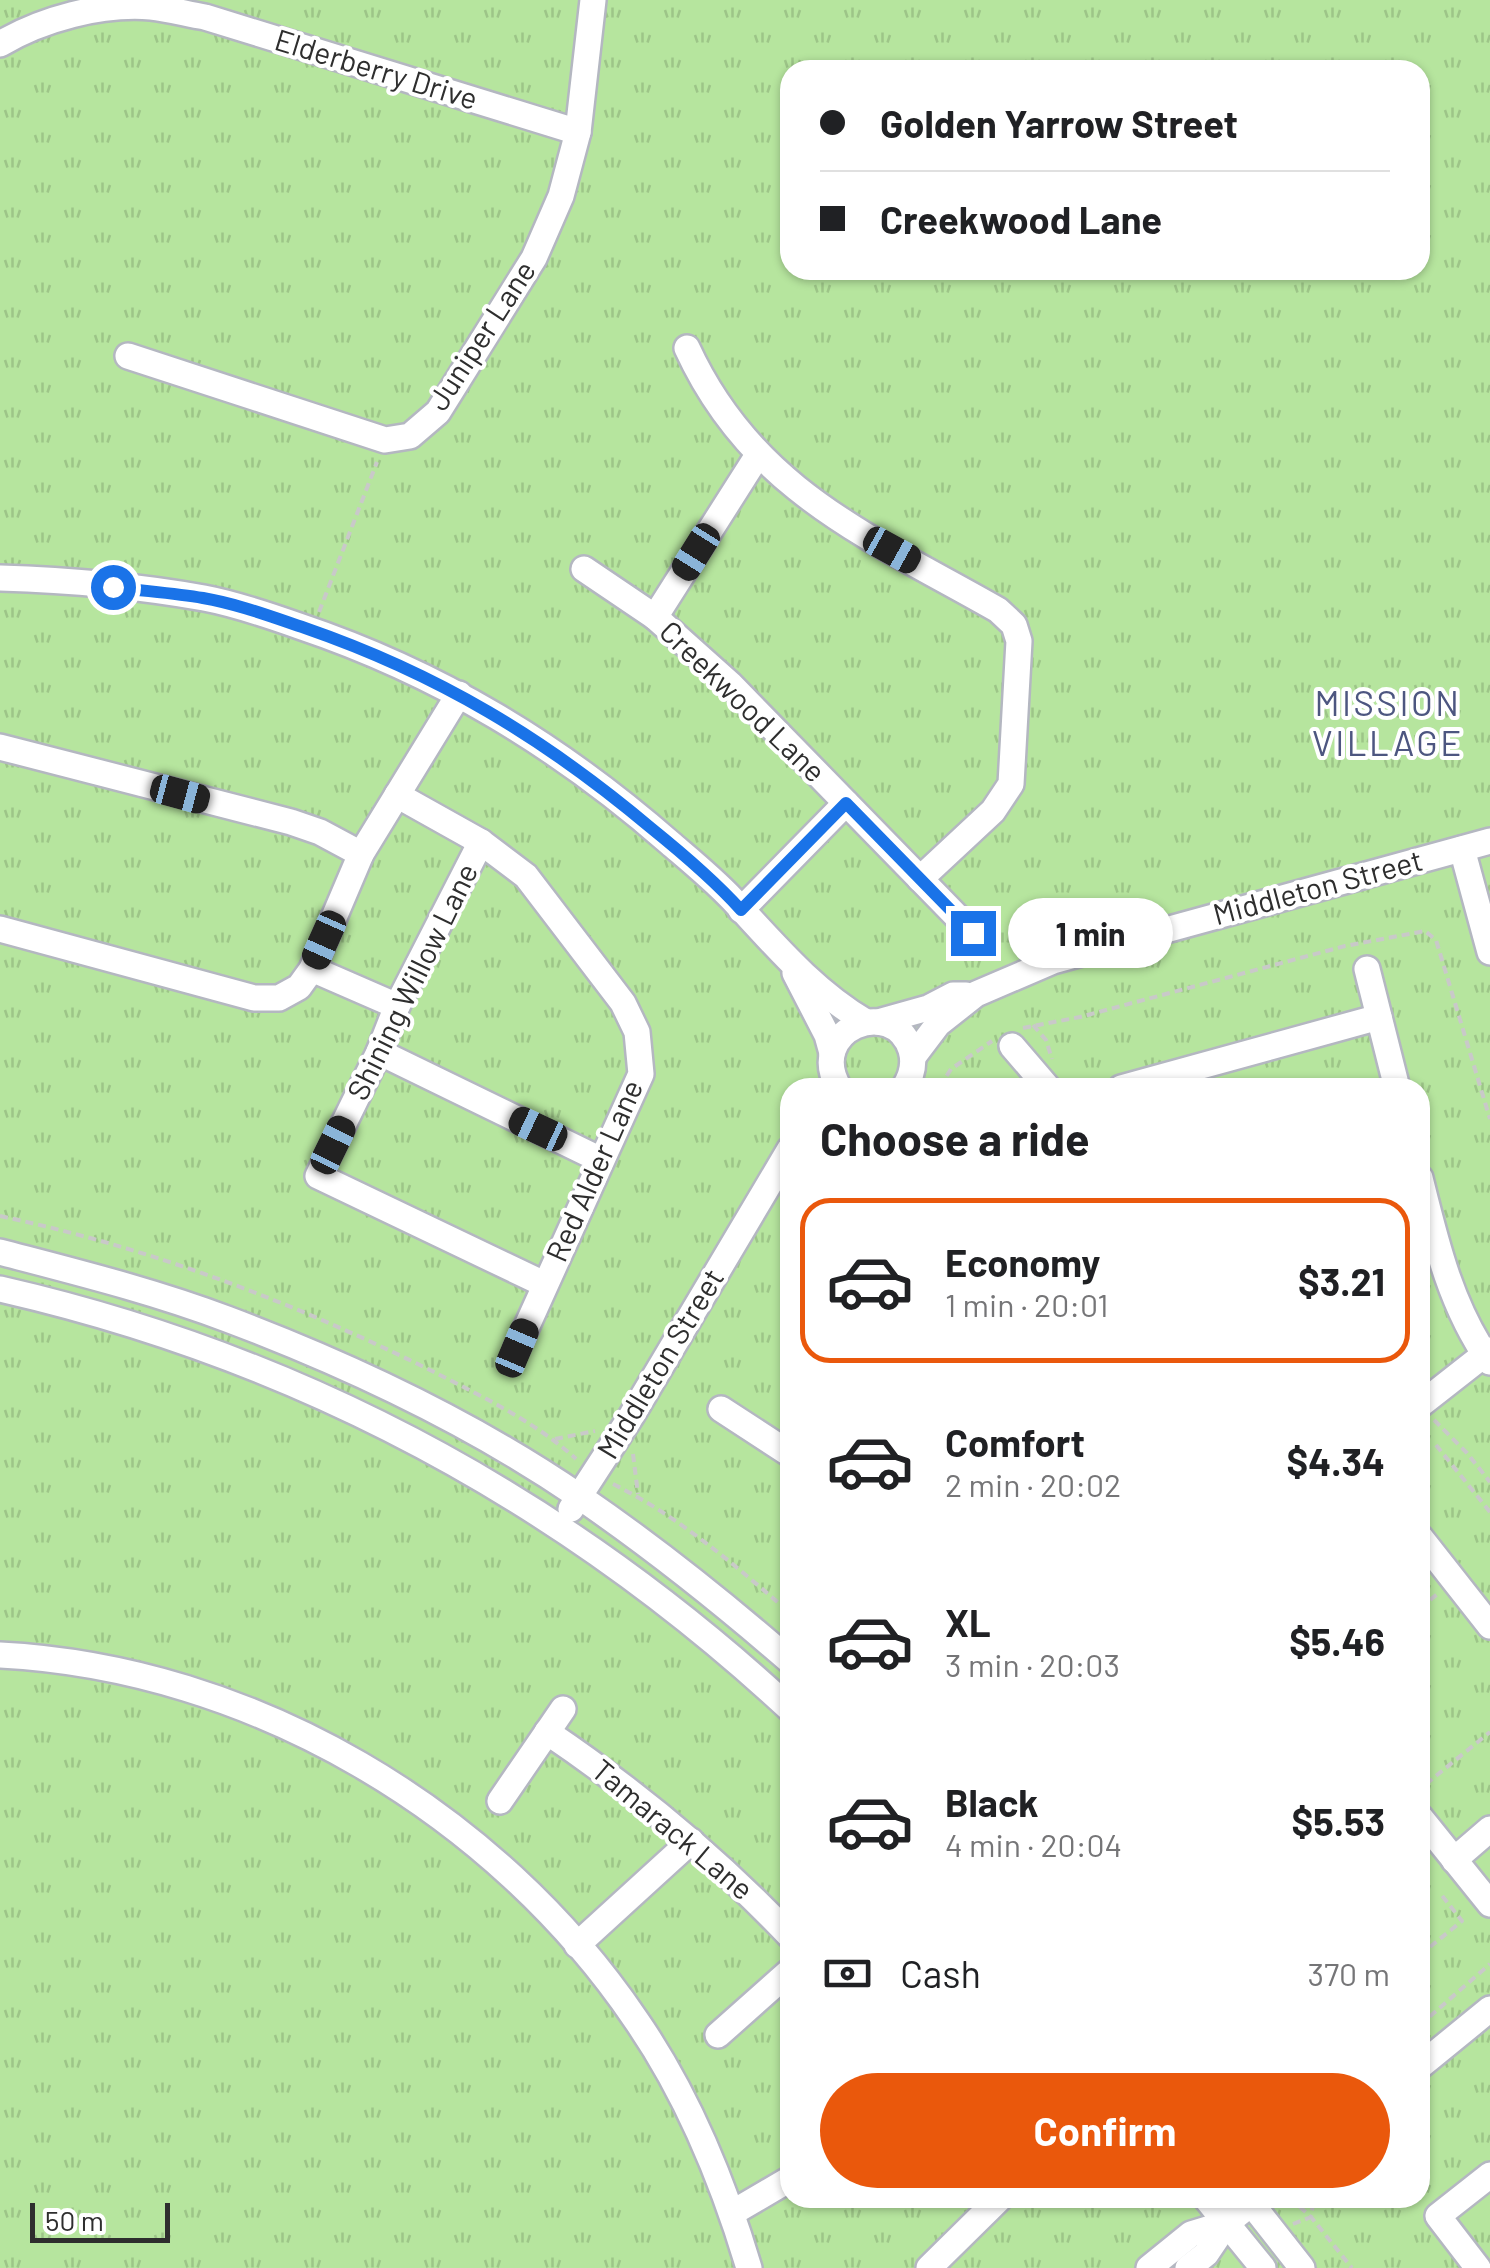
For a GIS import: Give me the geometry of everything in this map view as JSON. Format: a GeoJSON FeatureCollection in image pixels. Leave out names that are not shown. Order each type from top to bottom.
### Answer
{"type":"FeatureCollection","features":[{"type":"Feature","properties":{"kind":"street","name":"Juniper Lane"},"geometry":{"type":"LineString","coordinates":[[385,440],[410,436],[438,412],[534,258],[561,196],[578,132],[593,0]]}},
{"type":"Feature","properties":{"kind":"street","name":"Elderberry Drive"},"geometry":{"type":"LineString","coordinates":[[0,44],[21,32],[101,8],[150,7],[205,16],[578,132]]}},
{"type":"Feature","properties":{"kind":"street"},"geometry":{"type":"LineString","coordinates":[[687,348],[721,412],[758,456],[811,500],[998,610],[1014,625],[1020,642],[1011,784],[993,811],[920,878]]}},
{"type":"Feature","properties":{"kind":"street"},"geometry":{"type":"LineString","coordinates":[[128,356],[385,440]]}},
{"type":"Feature","properties":{"kind":"street"},"geometry":{"type":"LineString","coordinates":[[655,617],[758,456]]}},
{"type":"Feature","properties":{"kind":"street","name":"Creekwood Lane"},"geometry":{"type":"LineString","coordinates":[[584,569],[655,617],[730,684],[973,933]]}},
{"type":"Feature","properties":{"kind":"street"},"geometry":{"type":"LineString","coordinates":[[0,578],[60,580],[206,598],[312,630],[419,672],[531,738],[601,786],[668,841],[788,960],[846,1010],[901,1034],[912,1076]]}},
{"type":"Feature","properties":{"kind":"street"},"geometry":{"type":"LineString","coordinates":[[0,929],[254,998],[279,998],[299,987],[312,969],[362,854],[459,694]]}},
{"type":"Feature","properties":{"kind":"street"},"geometry":{"type":"LineString","coordinates":[[0,748],[291,822],[362,854]]}},
{"type":"Feature","properties":{"kind":"street","name":"Red Alder Lane"},"geometry":{"type":"LineString","coordinates":[[397,795],[482,842],[526,876],[623,1004],[637,1032],[641,1074],[517,1348]]}},
{"type":"Feature","properties":{"kind":"street"},"geometry":{"type":"LineString","coordinates":[[741,910],[846,803]]}},
{"type":"Feature","properties":{"kind":"street","name":"Middleton Street"},"geometry":{"type":"LineString","coordinates":[[912,1076],[938,1024],[976,994],[1053,961],[1490,841]]}},
{"type":"Feature","properties":{"kind":"street","name":"Shining Willow Lane"},"geometry":{"type":"LineString","coordinates":[[482,842],[397,1006],[379,1052],[318,1176],[544,1284]]}},
{"type":"Feature","properties":{"kind":"street"},"geometry":{"type":"LineString","coordinates":[[1462,849],[1490,952]]}},
{"type":"Feature","properties":{"kind":"street"},"geometry":{"type":"LineString","coordinates":[[788,960],[827,1035],[831,1073]]}},
{"type":"Feature","properties":{"kind":"street"},"geometry":{"type":"LineString","coordinates":[[1367,968],[1394,1078]]}},
{"type":"Feature","properties":{"kind":"street"},"geometry":{"type":"LineString","coordinates":[[312,969],[397,1006]]}},
{"type":"Feature","properties":{"kind":"street","name":"Middleton Street"},"geometry":{"type":"LineString","coordinates":[[872,1022],[928,1008],[953,996],[976,994]]}},
{"type":"Feature","properties":{"kind":"street"},"geometry":{"type":"LineString","coordinates":[[1157,1078],[1379,1017]]}},
{"type":"Feature","properties":{"kind":"street"},"geometry":{"type":"LineString","coordinates":[[831,1073],[845,1031],[872,1022]]}},
{"type":"Feature","properties":{"kind":"street"},"geometry":{"type":"LineString","coordinates":[[1005,1039],[1039,1078]]}},
{"type":"Feature","properties":{"kind":"street"},"geometry":{"type":"LineString","coordinates":[[379,1052],[601,1160]]}},
{"type":"Feature","properties":{"kind":"street","name":"Middleton Street"},"geometry":{"type":"LineString","coordinates":[[559,1526],[632,1415],[780,1166]]}},
{"type":"Feature","properties":{"kind":"street"},"geometry":{"type":"LineString","coordinates":[[1430,1217],[1460,1310],[1488,1355],[1430,1397]]}},
{"type":"Feature","properties":{"kind":"street"},"geometry":{"type":"LineString","coordinates":[[0,1252],[115,1282],[207,1312],[320,1358],[442,1415],[579,1497],[780,1653]]}},
{"type":"Feature","properties":{"kind":"street"},"geometry":{"type":"LineString","coordinates":[[0,1289],[165,1334],[268,1371],[372,1418],[475,1472],[559,1526],[691,1622],[780,1701]]}},
{"type":"Feature","properties":{"kind":"street"},"geometry":{"type":"LineString","coordinates":[[720,1409],[780,1439]]}},
{"type":"Feature","properties":{"kind":"street"},"geometry":{"type":"LineString","coordinates":[[1430,1550],[1490,1626]]}},
{"type":"Feature","properties":{"kind":"street"},"geometry":{"type":"LineString","coordinates":[[0,1655],[68,1662],[183,1686],[270,1719],[389,1782],[445,1821],[501,1868],[577,1945],[636,2020],[672,2078],[706,2146],[749,2268]]}},
{"type":"Feature","properties":{"kind":"street"},"geometry":{"type":"LineString","coordinates":[[500,1801],[562,1710]]}},
{"type":"Feature","properties":{"kind":"street","name":"Tamarack Lane"},"geometry":{"type":"LineString","coordinates":[[548,1732],[623,1783],[692,1840],[780,1926]]}},
{"type":"Feature","properties":{"kind":"street"},"geometry":{"type":"LineString","coordinates":[[1454,1860],[1490,1829]]}},
{"type":"Feature","properties":{"kind":"street"},"geometry":{"type":"LineString","coordinates":[[1430,1830],[1490,1904]]}},
{"type":"Feature","properties":{"kind":"street"},"geometry":{"type":"LineString","coordinates":[[577,1945],[692,1840]]}},
{"type":"Feature","properties":{"kind":"street"},"geometry":{"type":"LineString","coordinates":[[718,2034],[780,1980]]}},
{"type":"Feature","properties":{"kind":"street"},"geometry":{"type":"LineString","coordinates":[[1430,2058],[1490,2009]]}},
{"type":"Feature","properties":{"kind":"street"},"geometry":{"type":"LineString","coordinates":[[1478,2268],[1438,2216],[1490,2175]]}},
{"type":"Feature","properties":{"kind":"street"},"geometry":{"type":"LineString","coordinates":[[732,2213],[780,2185]]}},
{"type":"Feature","properties":{"kind":"street"},"geometry":{"type":"LineString","coordinates":[[930,2268],[988,2208]]}},
{"type":"Feature","properties":{"kind":"street"},"geometry":{"type":"LineString","coordinates":[[1214,2208],[1262,2268]]}},
{"type":"Feature","properties":{"kind":"street"},"geometry":{"type":"LineString","coordinates":[[1188,2268],[1206,2254],[1243,2208]]}},
{"type":"Feature","properties":{"kind":"street"},"geometry":{"type":"LineString","coordinates":[[1259,2208],[1302,2268]]}},
{"type":"Feature","properties":{"kind":"street"},"geometry":{"type":"LineString","coordinates":[[1149,2268],[1191,2234],[1227,2224]]}},
{"type":"Feature","properties":{"kind":"path"},"geometry":{"type":"LineString","coordinates":[[312,630],[385,440]]}},
{"type":"Feature","properties":{"kind":"path"},"geometry":{"type":"LineString","coordinates":[[945,1078],[951,1069],[1042,1022],[1080,1017],[1344,946],[1426,930],[1436,940],[1490,1118]]}},
{"type":"Feature","properties":{"kind":"path"},"geometry":{"type":"LineString","coordinates":[[0,1216],[128,1248],[240,1286],[352,1332],[458,1384],[554,1439],[575,1457]]}},
{"type":"Feature","properties":{"kind":"path"},"geometry":{"type":"LineString","coordinates":[[1430,1414],[1490,1482]]}},
{"type":"Feature","properties":{"kind":"path"},"geometry":{"type":"LineString","coordinates":[[554,1439],[592,1432]]}},
{"type":"Feature","properties":{"kind":"path"},"geometry":{"type":"LineString","coordinates":[[1436,1445],[1490,1512]]}},
{"type":"Feature","properties":{"kind":"path"},"geometry":{"type":"LineString","coordinates":[[636,1468],[638,1494]]}},
{"type":"Feature","properties":{"kind":"path"},"geometry":{"type":"LineString","coordinates":[[612,1484],[638,1494],[711,1547],[780,1605]]}},
{"type":"Feature","properties":{"kind":"path"},"geometry":{"type":"LineString","coordinates":[[1430,1781],[1490,1732]]}},
{"type":"Feature","properties":{"kind":"path"},"geometry":{"type":"LineString","coordinates":[[1430,1947],[1462,1921],[1440,1893]]}},
{"type":"Feature","properties":{"kind":"path"},"geometry":{"type":"LineString","coordinates":[[1430,2016],[1490,1964]]}},
{"type":"Feature","properties":{"kind":"path"},"geometry":{"type":"LineString","coordinates":[[1301,2208],[1352,2268]]}},
{"type":"Feature","properties":{"kind":"path"},"geometry":{"type":"LineString","coordinates":[[1311,2217],[1312,2208]]}},
{"type":"Feature","properties":{"kind":"path"},"geometry":{"type":"LineString","coordinates":[[1298,2219],[1311,2217]]}},
{"type":"Feature","properties":{"kind":"green space"},"geometry":{"type":"Polygon","coordinates":[[[0,0],[1490,0],[1490,2268],[0,2268],[0,0]]]}},
{"type":"Feature","properties":{"kind":"district","name":"MISSION VILLAGE"},"geometry":{"type":"Point","coordinates":[1388,724]}},
{"type":"Feature","properties":{"kind":"route"},"geometry":{"type":"LineString","coordinates":[[113,587],[206,598],[264,614],[419,672],[531,738],[601,786],[668,841],[741,910],[846,803],[973,933]]}}]}
